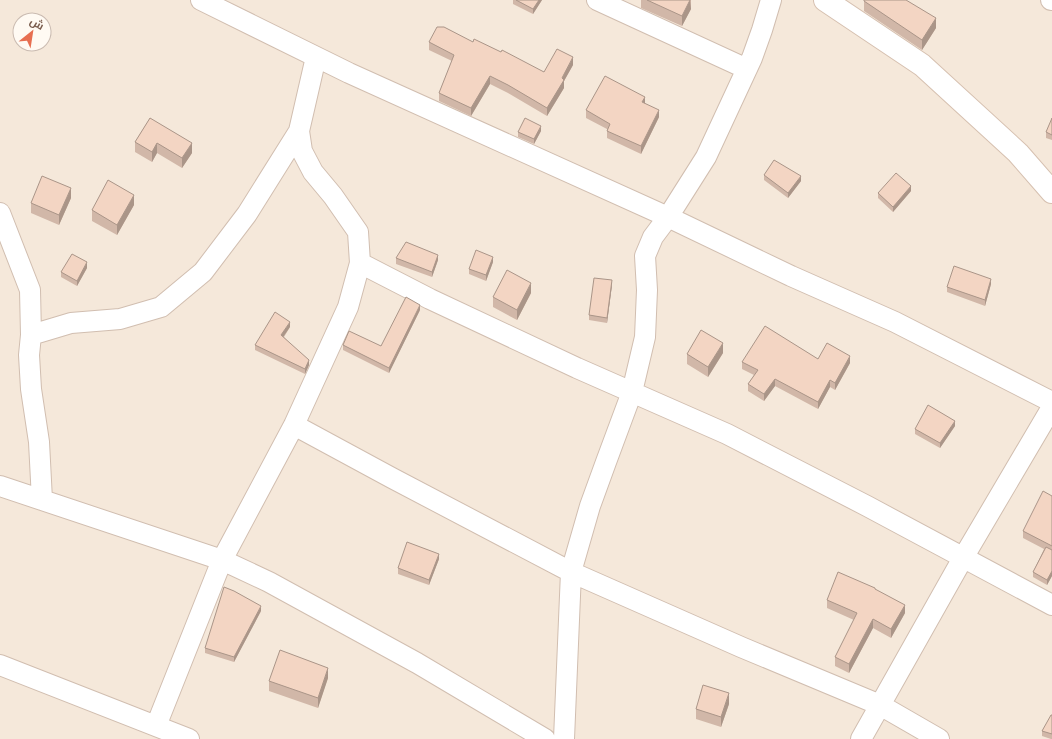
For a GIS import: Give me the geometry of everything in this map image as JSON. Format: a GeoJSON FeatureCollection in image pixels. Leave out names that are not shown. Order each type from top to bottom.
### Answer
{"type":"FeatureCollection","features":[{"type":"Feature","properties":{"kind":"street"},"geometry":{"type":"LineString","coordinates":[[202,0],[349,73],[668,217],[791,276],[895,322],[1052,402]]}},
{"type":"Feature","properties":{"kind":"street"},"geometry":{"type":"LineString","coordinates":[[597,0],[747,68]]}},
{"type":"Feature","properties":{"kind":"street"},"geometry":{"type":"LineString","coordinates":[[564,739],[571,572],[590,506],[632,392],[645,337],[647,290],[645,256],[653,237],[668,217],[706,157],[747,68],[762,30],[771,0]]}},
{"type":"Feature","properties":{"kind":"street"},"geometry":{"type":"LineString","coordinates":[[825,0],[922,65],[1018,153],[1052,192]]}},
{"type":"Feature","properties":{"kind":"street"},"geometry":{"type":"LineString","coordinates":[[31,335],[71,323],[120,319],[160,307],[203,272],[247,214],[299,131],[316,57]]}},
{"type":"Feature","properties":{"kind":"street"},"geometry":{"type":"LineString","coordinates":[[156,726],[222,560],[294,425],[348,307],[360,263],[358,232],[333,196],[313,172],[302,151],[299,131]]}},
{"type":"Feature","properties":{"kind":"street"},"geometry":{"type":"LineString","coordinates":[[0,213],[30,290],[31,335],[29,355],[39,442],[42,500]]}},
{"type":"Feature","properties":{"kind":"street"},"geometry":{"type":"LineString","coordinates":[[360,263],[430,299],[577,368],[727,434],[867,506],[1052,605]]}},
{"type":"Feature","properties":{"kind":"street"},"geometry":{"type":"LineString","coordinates":[[861,739],[963,558],[1052,407]]}},
{"type":"Feature","properties":{"kind":"street"},"geometry":{"type":"LineString","coordinates":[[294,425],[571,572],[741,647],[880,705],[939,739]]}},
{"type":"Feature","properties":{"kind":"street"},"geometry":{"type":"LineString","coordinates":[[0,486],[222,560],[269,582],[417,663],[545,739]]}},
{"type":"Feature","properties":{"kind":"street"},"geometry":{"type":"LineString","coordinates":[[0,665],[189,739]]}},
{"type":"Feature","properties":{"kind":"shaded area"},"geometry":{"type":"Polygon","coordinates":[[[0,0],[1052,0],[1052,739],[0,739],[0,0]]]}},
{"type":"Feature","properties":{"kind":"building"},"geometry":{"type":"Polygon","coordinates":[[[516,0],[539,0],[533,9],[516,0]]]}},
{"type":"Feature","properties":{"kind":"building"},"geometry":{"type":"Polygon","coordinates":[[[647,0],[690,0],[682,16],[647,0]]]}},
{"type":"Feature","properties":{"kind":"building"},"geometry":{"type":"Polygon","coordinates":[[[864,0],[906,0],[936,18],[922,40],[864,0]]]}},
{"type":"Feature","properties":{"kind":"building"},"geometry":{"type":"Polygon","coordinates":[[[437,27],[444,27],[473,42],[474,39],[501,52],[502,50],[544,72],[557,49],[573,57],[562,78],[564,80],[547,108],[490,76],[471,108],[439,93],[454,55],[429,42],[437,27]]]}},
{"type":"Feature","properties":{"kind":"building"},"geometry":{"type":"Polygon","coordinates":[[[605,76],[645,97],[642,102],[659,110],[641,146],[607,131],[610,124],[586,110],[605,76]]]}},
{"type":"Feature","properties":{"kind":"building"},"geometry":{"type":"Polygon","coordinates":[[[150,118],[192,143],[182,158],[157,143],[152,152],[135,142],[150,118]]]}},
{"type":"Feature","properties":{"kind":"building"},"geometry":{"type":"Polygon","coordinates":[[[525,118],[541,126],[534,139],[518,132],[525,118]]]}},
{"type":"Feature","properties":{"kind":"building"},"geometry":{"type":"Polygon","coordinates":[[[1052,118],[1052,135],[1046,132],[1052,118]]]}},
{"type":"Feature","properties":{"kind":"building"},"geometry":{"type":"Polygon","coordinates":[[[774,160],[801,176],[788,193],[764,175],[774,160]]]}},
{"type":"Feature","properties":{"kind":"building"},"geometry":{"type":"Polygon","coordinates":[[[896,173],[911,186],[893,207],[878,193],[896,173]]]}},
{"type":"Feature","properties":{"kind":"building"},"geometry":{"type":"Polygon","coordinates":[[[42,176],[71,188],[59,215],[31,203],[42,176]]]}},
{"type":"Feature","properties":{"kind":"building"},"geometry":{"type":"Polygon","coordinates":[[[108,180],[134,195],[117,225],[92,210],[108,180]]]}},
{"type":"Feature","properties":{"kind":"building"},"geometry":{"type":"Polygon","coordinates":[[[406,242],[438,255],[432,272],[396,258],[406,242]]]}},
{"type":"Feature","properties":{"kind":"building"},"geometry":{"type":"Polygon","coordinates":[[[476,250],[493,257],[486,275],[469,269],[476,250]]]}},
{"type":"Feature","properties":{"kind":"building"},"geometry":{"type":"Polygon","coordinates":[[[72,254],[87,262],[77,281],[61,272],[72,254]]]}},
{"type":"Feature","properties":{"kind":"building"},"geometry":{"type":"Polygon","coordinates":[[[954,266],[991,279],[985,300],[947,287],[954,266]]]}},
{"type":"Feature","properties":{"kind":"building"},"geometry":{"type":"Polygon","coordinates":[[[507,270],[531,283],[517,310],[493,297],[507,270]]]}},
{"type":"Feature","properties":{"kind":"building"},"geometry":{"type":"Polygon","coordinates":[[[594,278],[612,280],[607,318],[589,315],[594,278]]]}},
{"type":"Feature","properties":{"kind":"building"},"geometry":{"type":"Polygon","coordinates":[[[406,297],[420,305],[389,368],[343,345],[349,331],[381,346],[406,297]]]}},
{"type":"Feature","properties":{"kind":"building"},"geometry":{"type":"Polygon","coordinates":[[[275,312],[290,322],[281,335],[309,360],[305,369],[255,345],[275,312]]]}},
{"type":"Feature","properties":{"kind":"building"},"geometry":{"type":"Polygon","coordinates":[[[765,326],[818,359],[827,343],[850,356],[835,383],[830,380],[818,402],[775,379],[764,394],[748,384],[758,370],[742,362],[765,326]]]}},
{"type":"Feature","properties":{"kind":"building"},"geometry":{"type":"Polygon","coordinates":[[[701,330],[723,343],[708,367],[687,354],[701,330]]]}},
{"type":"Feature","properties":{"kind":"building"},"geometry":{"type":"Polygon","coordinates":[[[928,405],[955,421],[940,443],[915,429],[928,405]]]}},
{"type":"Feature","properties":{"kind":"building"},"geometry":{"type":"Polygon","coordinates":[[[1043,491],[1052,496],[1052,546],[1023,531],[1043,491]]]}},
{"type":"Feature","properties":{"kind":"building"},"geometry":{"type":"Polygon","coordinates":[[[407,542],[439,554],[429,580],[398,568],[407,542]]]}},
{"type":"Feature","properties":{"kind":"building"},"geometry":{"type":"Polygon","coordinates":[[[1046,547],[1052,550],[1052,571],[1047,580],[1033,572],[1046,547]]]}},
{"type":"Feature","properties":{"kind":"building"},"geometry":{"type":"Polygon","coordinates":[[[838,572],[875,588],[905,605],[891,629],[873,619],[849,664],[835,657],[857,613],[827,600],[838,572]]]}},
{"type":"Feature","properties":{"kind":"building"},"geometry":{"type":"Polygon","coordinates":[[[224,587],[261,606],[234,657],[205,648],[224,587]]]}},
{"type":"Feature","properties":{"kind":"building"},"geometry":{"type":"Polygon","coordinates":[[[280,650],[328,668],[318,698],[269,681],[280,650]]]}},
{"type":"Feature","properties":{"kind":"building"},"geometry":{"type":"Polygon","coordinates":[[[703,685],[729,693],[721,717],[696,709],[703,685]]]}},
{"type":"Feature","properties":{"kind":"building"},"geometry":{"type":"Polygon","coordinates":[[[1052,715],[1052,734],[1042,731],[1052,715]]]}}]}
